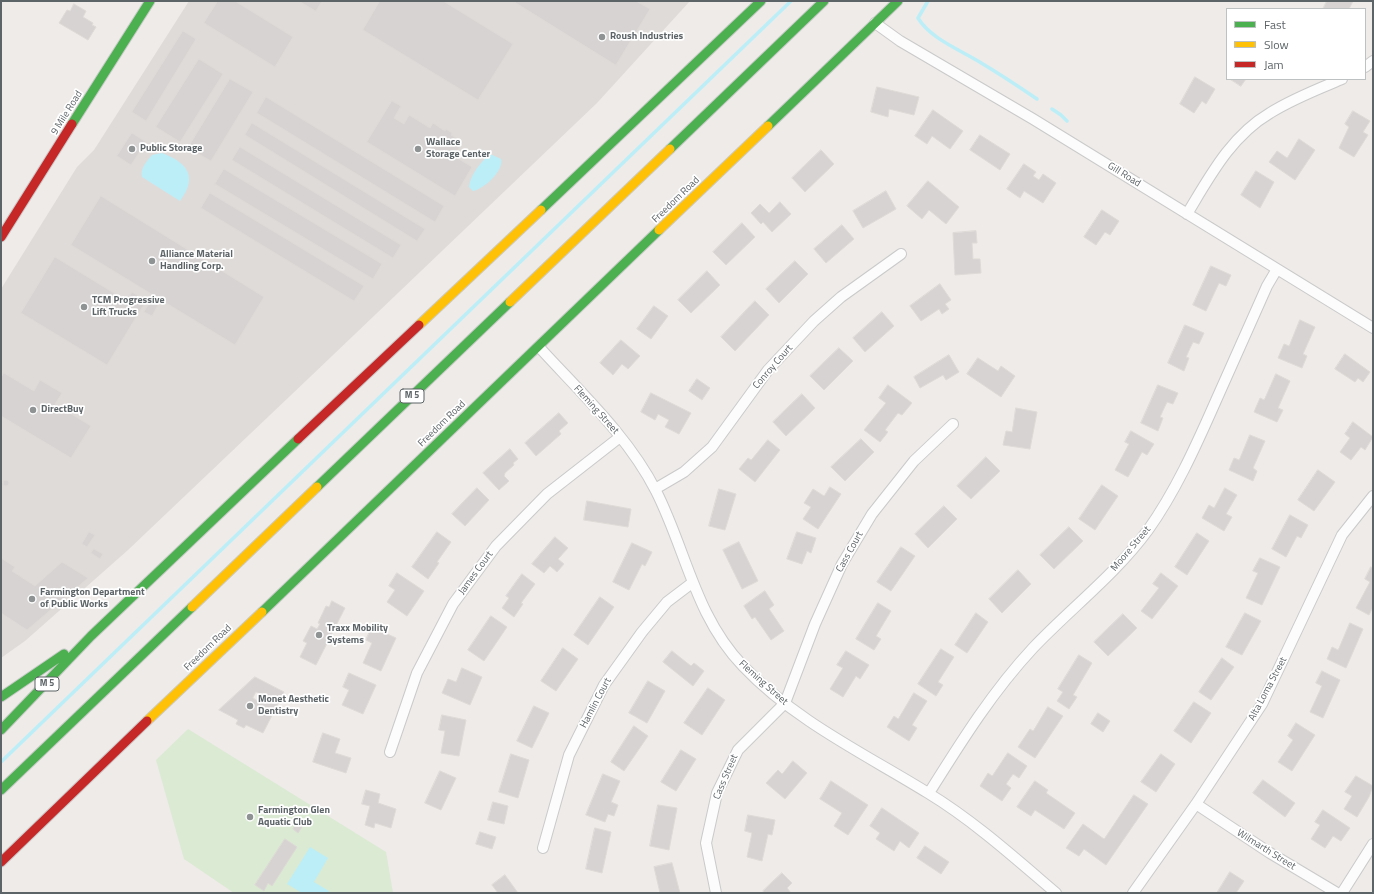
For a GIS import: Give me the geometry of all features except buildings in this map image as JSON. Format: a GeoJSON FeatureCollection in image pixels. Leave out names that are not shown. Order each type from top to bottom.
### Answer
{"type":"FeatureCollection","features":[{"type":"Feature","properties":{"kind":"main road","name":"9 Mile Road"},"geometry":{"type":"LineString","coordinates":[[1,237],[150,1]]}},
{"type":"Feature","properties":{"kind":"main road","name":"M 5"},"geometry":{"type":"LineString","coordinates":[[1,730],[91,636],[761,1]]}},
{"type":"Feature","properties":{"kind":"main road","name":"M 5"},"geometry":{"type":"LineString","coordinates":[[1,790],[824,1]]}},
{"type":"Feature","properties":{"kind":"main road","name":"Freedom Road"},"geometry":{"type":"LineString","coordinates":[[1,862],[898,1]]}},
{"type":"Feature","properties":{"kind":"main road"},"geometry":{"type":"LineString","coordinates":[[1,697],[91,636]]}},
{"type":"Feature","properties":{"kind":"street","name":"Gill Road"},"geometry":{"type":"LineString","coordinates":[[875,23],[900,42],[1034,119],[1373,328]]}},
{"type":"Feature","properties":{"kind":"street"},"geometry":{"type":"LineString","coordinates":[[1187,214],[1220,160],[1249,128],[1269,113],[1340,80]]}},
{"type":"Feature","properties":{"kind":"street","name":"Conroy Court"},"geometry":{"type":"LineString","coordinates":[[655,489],[684,472],[712,446],[768,370],[814,321],[841,298],[901,254]]}},
{"type":"Feature","properties":{"kind":"street","name":"Moore Street"},"geometry":{"type":"LineString","coordinates":[[929,793],[976,720],[1006,678],[1055,626],[1111,572],[1148,530],[1167,500],[1194,449],[1267,286],[1277,269]]}},
{"type":"Feature","properties":{"kind":"street","name":"Fleming Street"},"geometry":{"type":"LineString","coordinates":[[539,347],[620,437],[639,461],[667,514],[692,583],[724,642],[742,666],[785,703],[824,731],[929,793],[989,837],[1056,893]]}},
{"type":"Feature","properties":{"kind":"street","name":"Cass Court"},"geometry":{"type":"LineString","coordinates":[[785,703],[821,611],[842,564],[872,514],[914,461],[953,424]]}},
{"type":"Feature","properties":{"kind":"street","name":"James Court"},"geometry":{"type":"LineString","coordinates":[[390,752],[417,673],[453,604],[474,575],[496,546],[547,494],[620,437]]}},
{"type":"Feature","properties":{"kind":"street","name":"Alta Loma Street"},"geometry":{"type":"LineString","coordinates":[[1133,893],[1196,804],[1262,704],[1342,535],[1373,496]]}},
{"type":"Feature","properties":{"kind":"street","name":"Hamlin Court"},"geometry":{"type":"LineString","coordinates":[[543,848],[569,755],[604,685],[642,632],[667,602],[692,583]]}},
{"type":"Feature","properties":{"kind":"street","name":"Cass Street"},"geometry":{"type":"LineString","coordinates":[[716,893],[706,844],[717,793],[738,750],[785,703]]}},
{"type":"Feature","properties":{"kind":"street","name":"Wilmarth Street"},"geometry":{"type":"LineString","coordinates":[[1196,804],[1270,854],[1337,893]]}},
{"type":"Feature","properties":{"kind":"street"},"geometry":{"type":"LineString","coordinates":[[1342,893],[1373,844]]}},
{"type":"Feature","properties":{"kind":"shaded area"},"geometry":{"type":"Polygon","coordinates":[[[189,1],[690,1],[597,103],[310,377],[128,550],[25,641],[1,658],[1,289],[77,167],[94,150],[189,1]]]}},
{"type":"Feature","properties":{"kind":"green space","name":"Farmington Glen Aquatic Club"},"geometry":{"type":"Polygon","coordinates":[[[188,729],[386,852],[393,893],[234,893],[184,859],[156,760],[188,729]]]}},
{"type":"Feature","properties":{"kind":"water"},"geometry":{"type":"Polygon","coordinates":[[[162,153],[178,161],[188,172],[188,185],[180,201],[142,177],[144,165],[152,155],[162,153]]]}},
{"type":"Feature","properties":{"kind":"water"},"geometry":{"type":"Polygon","coordinates":[[[490,154],[501,159],[499,169],[492,179],[482,187],[473,191],[469,187],[471,178],[490,154]]]}},
{"type":"Feature","properties":{"kind":"water"},"geometry":{"type":"Polygon","coordinates":[[[310,847],[328,858],[314,882],[329,891],[328,893],[302,893],[287,884],[310,847]]]}},
{"type":"Feature","properties":{"kind":"waterway"},"geometry":{"type":"LineString","coordinates":[[1,762],[791,1]]}},
{"type":"Feature","properties":{"kind":"waterway"},"geometry":{"type":"LineString","coordinates":[[928,1],[918,18],[923,25],[937,37],[1037,99]]}},
{"type":"Feature","properties":{"kind":"waterway"},"geometry":{"type":"LineString","coordinates":[[1052,109],[1067,121]]}},
{"type":"Feature","properties":{"kind":"traffic: fast"},"geometry":{"type":"LineString","coordinates":[[72,124],[150,1]]}},
{"type":"Feature","properties":{"kind":"traffic: fast"},"geometry":{"type":"LineString","coordinates":[[541,210],[761,1]]}},
{"type":"Feature","properties":{"kind":"traffic: fast"},"geometry":{"type":"LineString","coordinates":[[670,149],[824,1]]}},
{"type":"Feature","properties":{"kind":"traffic: fast"},"geometry":{"type":"LineString","coordinates":[[768,126],[898,1]]}},
{"type":"Feature","properties":{"kind":"traffic: fast"},"geometry":{"type":"LineString","coordinates":[[262,612],[659,230]]}},
{"type":"Feature","properties":{"kind":"traffic: fast"},"geometry":{"type":"LineString","coordinates":[[317,487],[510,302]]}},
{"type":"Feature","properties":{"kind":"traffic: fast"},"geometry":{"type":"LineString","coordinates":[[1,730],[91,636],[298,439]]}},
{"type":"Feature","properties":{"kind":"traffic: fast"},"geometry":{"type":"LineString","coordinates":[[1,790],[192,607]]}},
{"type":"Feature","properties":{"kind":"traffic: fast"},"geometry":{"type":"LineString","coordinates":[[1,697],[64,654]]}},
{"type":"Feature","properties":{"kind":"traffic: slow"},"geometry":{"type":"LineString","coordinates":[[659,230],[768,126]]}},
{"type":"Feature","properties":{"kind":"traffic: slow"},"geometry":{"type":"LineString","coordinates":[[510,302],[670,149]]}},
{"type":"Feature","properties":{"kind":"traffic: slow"},"geometry":{"type":"LineString","coordinates":[[419,325],[541,210]]}},
{"type":"Feature","properties":{"kind":"traffic: slow"},"geometry":{"type":"LineString","coordinates":[[192,607],[317,487]]}},
{"type":"Feature","properties":{"kind":"traffic: slow"},"geometry":{"type":"LineString","coordinates":[[147,721],[262,612]]}},
{"type":"Feature","properties":{"kind":"traffic: jam"},"geometry":{"type":"LineString","coordinates":[[1,237],[72,124]]}},
{"type":"Feature","properties":{"kind":"traffic: jam"},"geometry":{"type":"LineString","coordinates":[[298,439],[419,325]]}},
{"type":"Feature","properties":{"kind":"traffic: jam"},"geometry":{"type":"LineString","coordinates":[[1,862],[147,721]]}},
{"type":"Feature","properties":{"kind":"place","name":"Roush Industries"},"geometry":{"type":"Point","coordinates":[602,37]}},
{"type":"Feature","properties":{"kind":"place","name":"Public Storage"},"geometry":{"type":"Point","coordinates":[132,149]}},
{"type":"Feature","properties":{"kind":"place","name":"Wallace Storage Center"},"geometry":{"type":"Point","coordinates":[418,149]}},
{"type":"Feature","properties":{"kind":"place","name":"Alliance Material Handling Corp."},"geometry":{"type":"Point","coordinates":[152,261]}},
{"type":"Feature","properties":{"kind":"place","name":"TCM Progressive Lift Trucks"},"geometry":{"type":"Point","coordinates":[84,307]}},
{"type":"Feature","properties":{"kind":"place","name":"DirectBuy"},"geometry":{"type":"Point","coordinates":[33,410]}},
{"type":"Feature","properties":{"kind":"place","name":"Farmington Department of Public Works"},"geometry":{"type":"Point","coordinates":[32,599]}},
{"type":"Feature","properties":{"kind":"place","name":"Traxx Mobility Systems"},"geometry":{"type":"Point","coordinates":[319,635]}},
{"type":"Feature","properties":{"kind":"place","name":"Monet Aesthetic Dentistry"},"geometry":{"type":"Point","coordinates":[250,706]}},
{"type":"Feature","properties":{"kind":"place","name":"Farmington Glen Aquatic Club"},"geometry":{"type":"Point","coordinates":[250,817]}}]}
